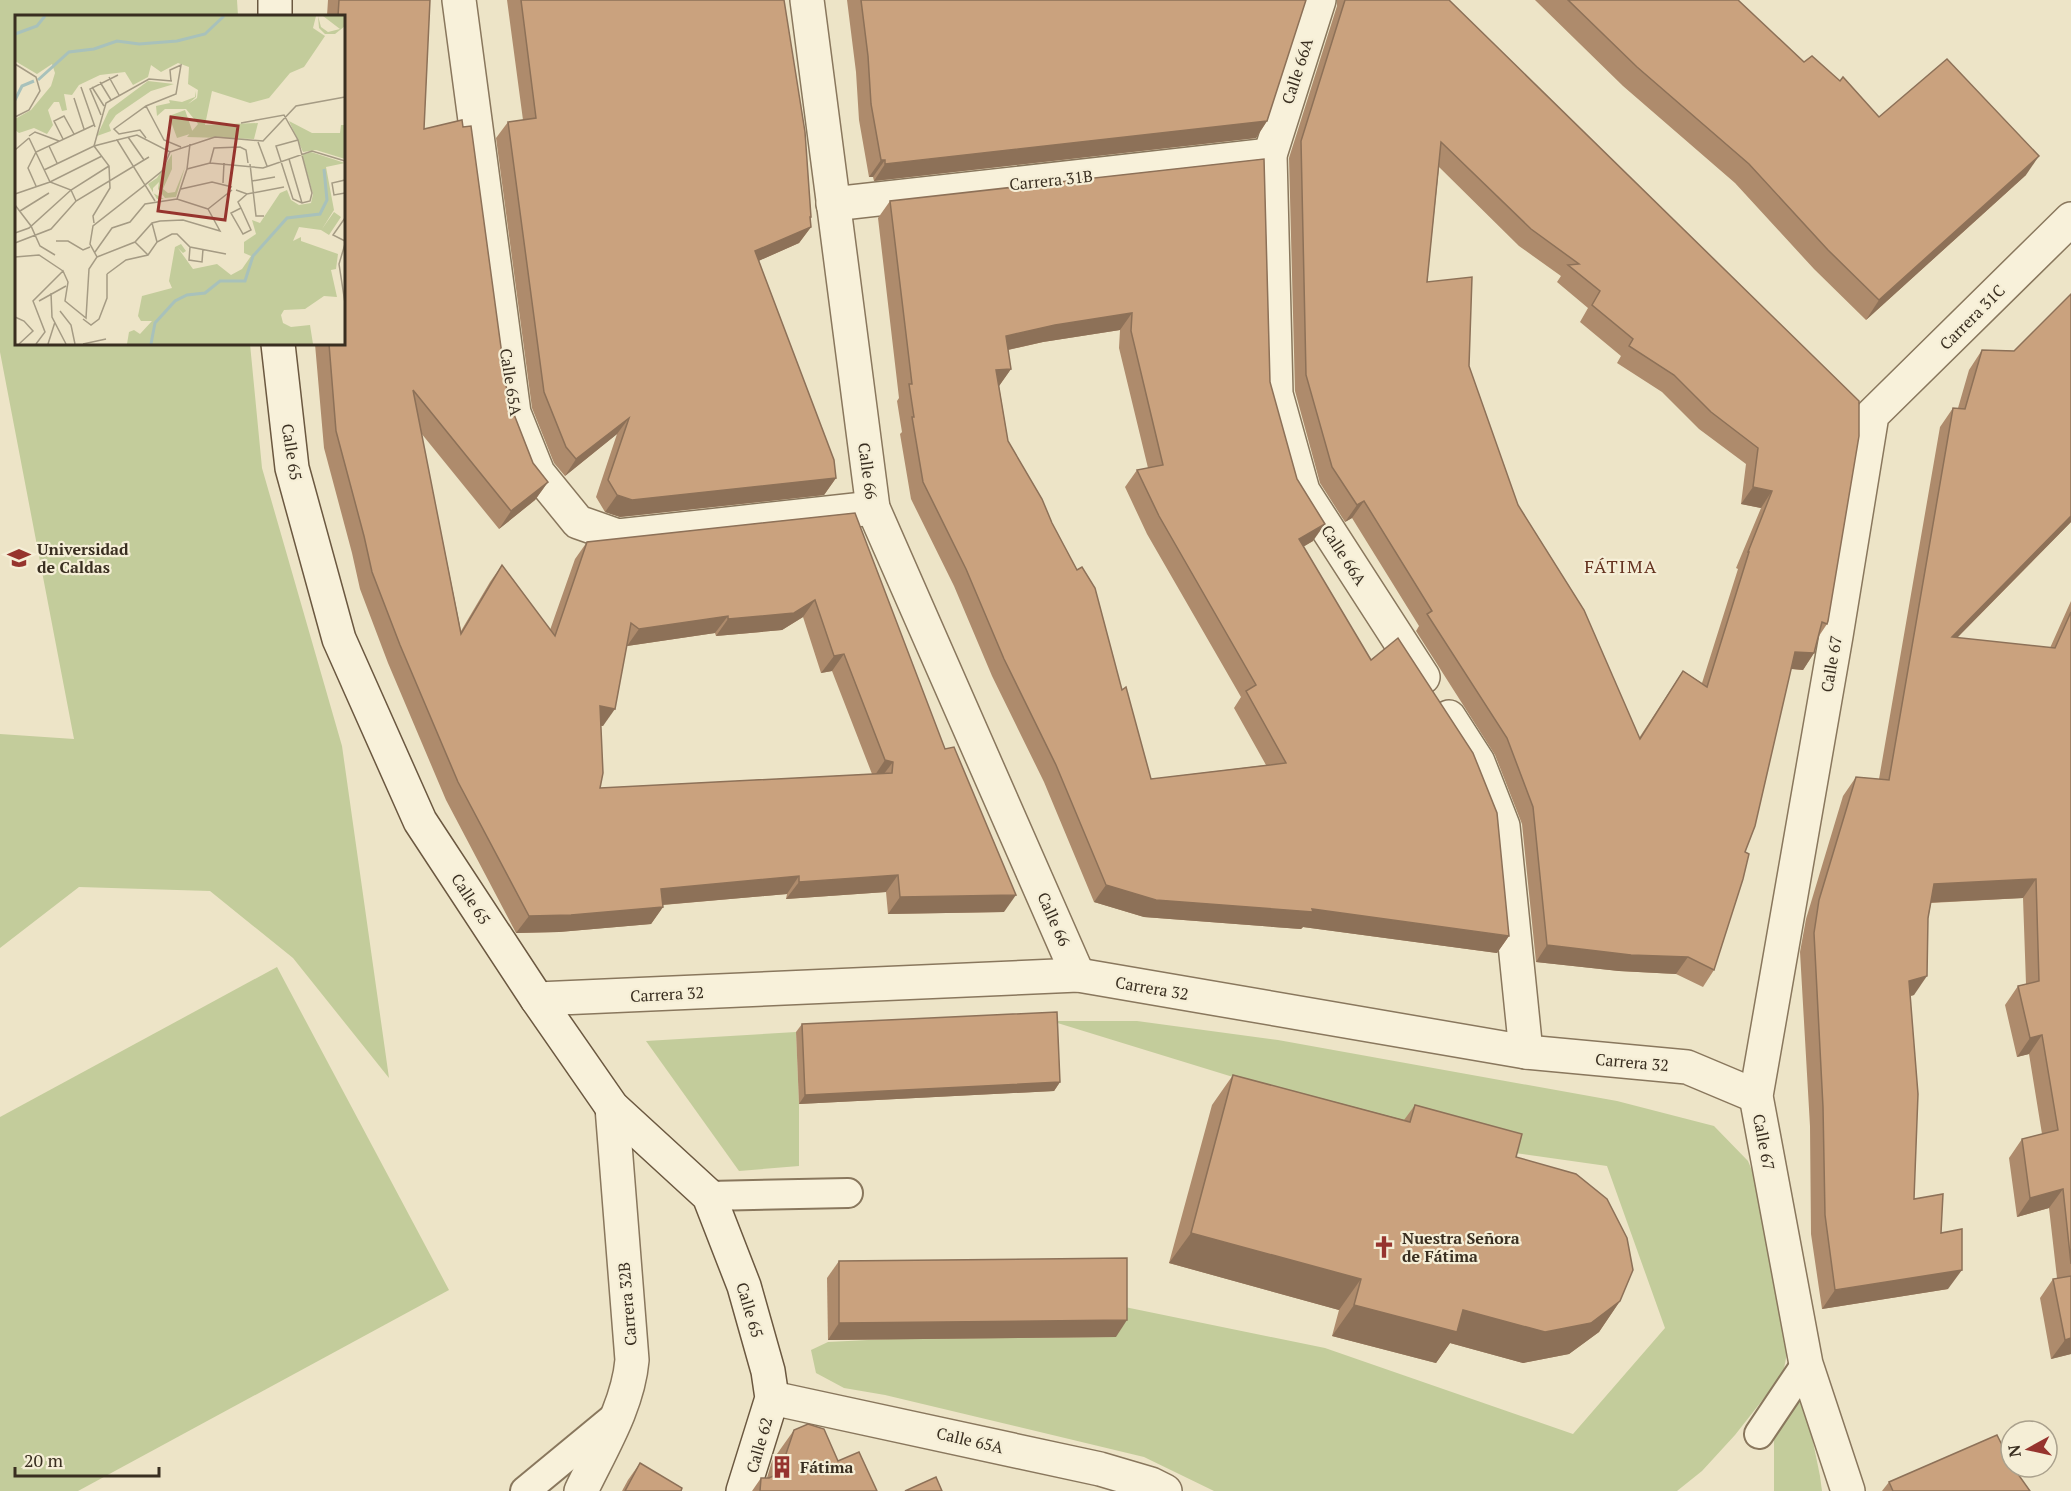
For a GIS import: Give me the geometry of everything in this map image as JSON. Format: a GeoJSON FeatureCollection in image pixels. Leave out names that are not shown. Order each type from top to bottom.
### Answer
{"type":"FeatureCollection","features":[{"type":"Feature","properties":{"kind":"street","name":"Calle 65A"},"geometry":{"type":"LineString","coordinates":[[459,0],[514,413],[538,473],[578,522],[618,536],[873,507]]}},
{"type":"Feature","properties":{"kind":"street","name":"Calle 66"},"geometry":{"type":"LineString","coordinates":[[807,0],[873,507],[1078,975]]}},
{"type":"Feature","properties":{"kind":"street","name":"Calle 66A"},"geometry":{"type":"LineString","coordinates":[[1319,0],[1270,155],[1276,394],[1303,491],[1478,762],[1503,826],[1526,1052]]}},
{"type":"Feature","properties":{"kind":"street","name":"Carrera 31B"},"geometry":{"type":"LineString","coordinates":[[833,204],[1270,155]]}},
{"type":"Feature","properties":{"kind":"street","name":"Carrera 31C"},"geometry":{"type":"LineString","coordinates":[[1872,415],[2071,219]]}},
{"type":"Feature","properties":{"kind":"street","name":"Calle 65"},"geometry":{"type":"LineString","coordinates":[[278,345],[292,468],[339,639],[420,821],[537,999],[612,1107],[709,1196],[744,1286],[768,1371],[772,1398]]}},
{"type":"Feature","properties":{"kind":"street"},"geometry":{"type":"LineString","coordinates":[[1847,390],[1872,415]]}},
{"type":"Feature","properties":{"kind":"street","name":"Calle 67"},"geometry":{"type":"LineString","coordinates":[[1848,1491],[1806,1364],[1756,1096],[1872,415]]}},
{"type":"Feature","properties":{"kind":"street","name":"Carrera 32"},"geometry":{"type":"LineString","coordinates":[[537,999],[1078,975],[1526,1052],[1687,1066],[1756,1096]]}},
{"type":"Feature","properties":{"kind":"street","name":"Carrera 32B"},"geometry":{"type":"LineString","coordinates":[[581,1491],[630,1382],[632,1360],[612,1107]]}},
{"type":"Feature","properties":{"kind":"street","name":"Calle 65A"},"geometry":{"type":"LineString","coordinates":[[772,1398],[1100,1469],[1151,1484],[1165,1491]]}},
{"type":"Feature","properties":{"kind":"street","name":"Calle 62"},"geometry":{"type":"LineString","coordinates":[[744,1491],[772,1398]]}},
{"type":"Feature","properties":{"kind":"lane"},"geometry":{"type":"LineString","coordinates":[[709,1196],[848,1193]]}},
{"type":"Feature","properties":{"kind":"lane"},"geometry":{"type":"LineString","coordinates":[[1759,1434],[1806,1364]]}},
{"type":"Feature","properties":{"kind":"lane"},"geometry":{"type":"LineString","coordinates":[[525,1491],[617,1415]]}},
{"type":"Feature","properties":{"kind":"green space"},"geometry":{"type":"Polygon","coordinates":[[[0,0],[237,0],[238,15],[15,15],[15,345],[250,345],[262,468],[342,746],[389,1078],[293,958],[210,891],[79,887],[0,948],[0,734],[74,739],[0,352],[0,0]]]}},
{"type":"Feature","properties":{"kind":"green space"},"geometry":{"type":"Polygon","coordinates":[[[277,967],[449,1290],[78,1491],[0,1491],[0,1117],[277,967]]]}},
{"type":"Feature","properties":{"kind":"green space"},"geometry":{"type":"Polygon","coordinates":[[[1051,1021],[1137,1021],[1278,1040],[1617,1101],[1714,1126],[1748,1161],[1766,1205],[1790,1337],[1783,1374],[1735,1435],[1702,1471],[1677,1491],[1214,1491],[1144,1457],[885,1395],[844,1388],[816,1373],[811,1350],[828,1342],[888,1339],[1115,1337],[1115,1305],[1325,1348],[1573,1434],[1665,1328],[1607,1166],[1515,1153],[1370,1119],[1051,1021]]]}},
{"type":"Feature","properties":{"kind":"green space"},"geometry":{"type":"Polygon","coordinates":[[[796,1032],[799,1166],[739,1171],[646,1041],[796,1032]]]}},
{"type":"Feature","properties":{"kind":"green space"},"geometry":{"type":"Polygon","coordinates":[[[1802,1388],[1822,1491],[1774,1491],[1774,1433],[1802,1388]]]}},
{"type":"Feature","properties":{"kind":"building"},"geometry":{"type":"Polygon","coordinates":[[[339,0],[430,0],[424,129],[462,120],[463,127],[471,126],[508,399],[533,463],[548,482],[511,511],[413,390],[461,634],[502,565],[555,636],[587,542],[855,513],[945,749],[954,747],[1016,895],[900,897],[898,875],[799,882],[799,876],[661,889],[663,907],[571,915],[529,916],[458,782],[400,645],[372,572],[336,431],[329,345],[345,345],[345,15],[338,15],[339,0]],[[815,600],[794,613],[728,619],[728,616],[639,629],[631,623],[615,709],[600,706],[603,773],[600,788],[892,773],[893,762],[885,760],[844,654],[834,656],[815,600]]]}},
{"type":"Feature","properties":{"kind":"building"},"geometry":{"type":"Polygon","coordinates":[[[521,0],[784,0],[805,132],[811,227],[755,251],[834,460],[836,478],[632,500],[617,495],[608,480],[629,418],[576,459],[566,447],[544,392],[508,122],[536,118],[521,0]]]}},
{"type":"Feature","properties":{"kind":"building"},"geometry":{"type":"Polygon","coordinates":[[[861,0],[1306,0],[1267,121],[885,164],[885,160],[881,160],[871,104],[861,0]]]}},
{"type":"Feature","properties":{"kind":"building"},"geometry":{"type":"Polygon","coordinates":[[[1345,0],[1449,0],[1859,401],[1859,436],[1828,621],[1827,624],[1822,622],[1814,653],[1795,652],[1755,826],[1745,852],[1749,854],[1743,879],[1714,970],[1688,957],[1631,955],[1547,945],[1533,807],[1507,738],[1427,614],[1432,611],[1364,501],[1357,505],[1332,467],[1306,375],[1301,141],[1345,0]],[[1441,142],[1427,282],[1472,277],[1469,366],[1518,505],[1584,610],[1640,739],[1683,671],[1707,687],[1748,552],[1772,491],[1753,487],[1758,448],[1711,412],[1674,375],[1629,346],[1633,339],[1592,305],[1600,291],[1568,265],[1579,264],[1531,229],[1441,142]]]}},
{"type":"Feature","properties":{"kind":"building"},"geometry":{"type":"Polygon","coordinates":[[[1568,0],[1738,0],[1804,62],[1812,56],[1840,81],[1843,77],[1879,117],[1947,59],[2039,156],[1879,300],[1828,250],[1749,164],[1637,67],[1568,0]]]}},
{"type":"Feature","properties":{"kind":"building"},"geometry":{"type":"Polygon","coordinates":[[[1264,159],[1270,382],[1297,479],[1325,524],[1299,539],[1371,660],[1398,638],[1473,753],[1497,813],[1509,936],[1312,909],[1313,912],[1156,900],[1106,885],[1056,765],[1004,659],[966,569],[923,482],[912,417],[914,417],[909,384],[912,384],[890,201],[1264,159]],[[1132,313],[1055,325],[1006,336],[1011,369],[996,370],[1008,441],[1042,499],[1077,570],[1082,567],[1095,588],[1122,690],[1126,687],[1151,779],[1286,763],[1246,691],[1256,685],[1159,516],[1137,470],[1163,465],[1131,331],[1132,313]]]}},
{"type":"Feature","properties":{"kind":"building"},"geometry":{"type":"Polygon","coordinates":[[[2071,294],[2071,516],[1952,637],[2055,648],[2071,612],[2071,1264],[2063,1189],[2030,1198],[2022,1139],[2058,1130],[2042,1035],[2030,1038],[2018,986],[2039,981],[2036,879],[1934,884],[1928,918],[1927,976],[1909,981],[1918,1094],[1914,1199],[1943,1194],[1941,1233],[1962,1229],[1962,1270],[1835,1290],[1825,1215],[1823,1107],[1814,933],[1819,900],[1856,777],[1889,780],[1953,408],[1965,409],[1982,350],[2014,351],[2071,294]]]}},
{"type":"Feature","properties":{"kind":"building"},"geometry":{"type":"Polygon","coordinates":[[[1057,1012],[1060,1082],[805,1095],[802,1024],[1057,1012]]]}},
{"type":"Feature","properties":{"kind":"building","name":"Nuestra Señora de Fátima"},"geometry":{"type":"Polygon","coordinates":[[[1233,1075],[1410,1122],[1415,1105],[1522,1134],[1516,1157],[1576,1174],[1607,1199],[1627,1238],[1633,1270],[1620,1301],[1591,1323],[1545,1332],[1463,1310],[1457,1332],[1354,1305],[1361,1279],[1191,1233],[1233,1075]]]}},
{"type":"Feature","properties":{"kind":"building"},"geometry":{"type":"Polygon","coordinates":[[[1127,1258],[1127,1320],[839,1323],[839,1261],[1127,1258]]]}},
{"type":"Feature","properties":{"kind":"building"},"geometry":{"type":"Polygon","coordinates":[[[2071,1276],[2071,1338],[2065,1340],[2053,1279],[2071,1276]]]}},
{"type":"Feature","properties":{"kind":"building"},"geometry":{"type":"Polygon","coordinates":[[[808,1424],[824,1429],[838,1461],[859,1452],[877,1491],[760,1491],[761,1478],[769,1478],[778,1474],[794,1430],[808,1424]]]}},
{"type":"Feature","properties":{"kind":"building"},"geometry":{"type":"Polygon","coordinates":[[[1997,1435],[1999,1439],[1999,1479],[2022,1479],[2030,1491],[1893,1491],[1889,1482],[1997,1435]]]}},
{"type":"Feature","properties":{"kind":"building"},"geometry":{"type":"Polygon","coordinates":[[[640,1463],[682,1488],[681,1491],[625,1491],[640,1463]]]}},
{"type":"Feature","properties":{"kind":"building"},"geometry":{"type":"Polygon","coordinates":[[[936,1477],[942,1491],[905,1491],[936,1477]]]}},
{"type":"Feature","properties":{"kind":"place","name":"Universidad de Caldas"},"geometry":{"type":"Point","coordinates":[19,558]}},
{"type":"Feature","properties":{"kind":"place","name":"Nuestra Señora de Fátima"},"geometry":{"type":"Point","coordinates":[1384,1247]}},
{"type":"Feature","properties":{"kind":"place","name":"Fátima"},"geometry":{"type":"Point","coordinates":[782,1467]}},
{"type":"Feature","properties":{"kind":"district","name":"FÁTIMA"},"geometry":{"type":"Point","coordinates":[1621,567]}}]}
